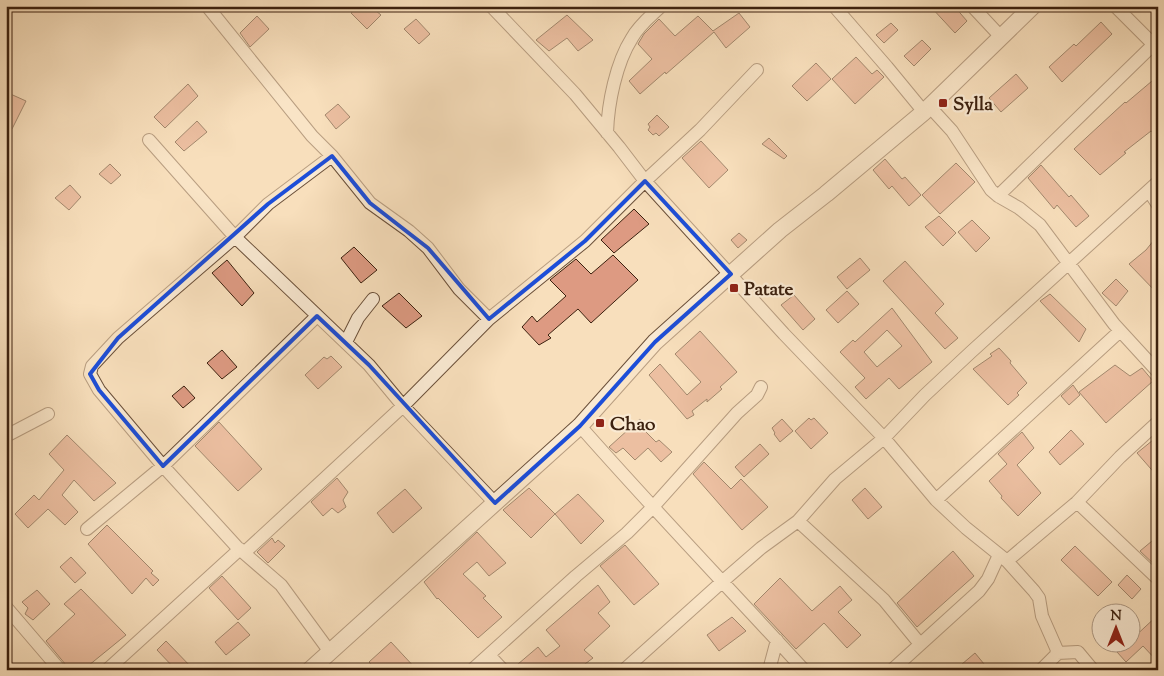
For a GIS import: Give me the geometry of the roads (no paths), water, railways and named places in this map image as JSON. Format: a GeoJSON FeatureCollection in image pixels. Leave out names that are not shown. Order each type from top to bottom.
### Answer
{"type":"FeatureCollection","features":[{"type":"Feature","properties":{"kind":"street"},"geometry":{"type":"LineString","coordinates":[[207,6],[312,136],[332,156],[370,203],[409,231],[428,248],[459,289],[488,319]]}},
{"type":"Feature","properties":{"kind":"street"},"geometry":{"type":"LineString","coordinates":[[607,132],[608,111],[613,88],[631,39],[642,24],[661,6]]}},
{"type":"Feature","properties":{"kind":"street"},"geometry":{"type":"LineString","coordinates":[[834,6],[927,109],[952,131],[998,196],[1031,216],[1050,237],[1120,330],[1158,372]]}},
{"type":"Feature","properties":{"kind":"street"},"geometry":{"type":"LineString","coordinates":[[972,6],[1001,36]]}},
{"type":"Feature","properties":{"kind":"street"},"geometry":{"type":"LineString","coordinates":[[310,670],[580,426],[655,342],[780,230],[927,109],[1033,6]]}},
{"type":"Feature","properties":{"kind":"street"},"geometry":{"type":"LineString","coordinates":[[998,196],[1155,47],[1115,6]]}},
{"type":"Feature","properties":{"kind":"street"},"geometry":{"type":"LineString","coordinates":[[492,7],[575,94],[645,181],[884,438],[936,500],[966,528],[1003,558],[1039,598],[1042,616],[1057,653]]}},
{"type":"Feature","properties":{"kind":"street"},"geometry":{"type":"LineString","coordinates":[[107,670],[403,406],[488,319],[585,240],[700,130],[757,70]]}},
{"type":"Feature","properties":{"kind":"street"},"geometry":{"type":"LineString","coordinates":[[149,140],[235,237],[369,365],[403,406],[494,503]]}},
{"type":"Feature","properties":{"kind":"street"},"geometry":{"type":"LineString","coordinates":[[330,652],[281,585],[242,551],[163,466],[99,390],[90,374],[92,366],[118,338],[235,237],[268,204],[332,156]]}},
{"type":"Feature","properties":{"kind":"street"},"geometry":{"type":"LineString","coordinates":[[624,670],[722,581],[761,548],[798,521],[835,479],[884,438],[925,395],[1153,186],[1158,205]]}},
{"type":"Feature","properties":{"kind":"street"},"geometry":{"type":"LineString","coordinates":[[346,342],[358,318],[373,299]]}},
{"type":"Feature","properties":{"kind":"street"},"geometry":{"type":"LineString","coordinates":[[87,529],[163,466],[317,316]]}},
{"type":"Feature","properties":{"kind":"street"},"geometry":{"type":"LineString","coordinates":[[936,500],[1120,330]]}},
{"type":"Feature","properties":{"kind":"street"},"geometry":{"type":"LineString","coordinates":[[472,670],[576,576],[619,542],[737,413],[757,395],[761,387]]}},
{"type":"Feature","properties":{"kind":"street"},"geometry":{"type":"LineString","coordinates":[[6,436],[48,414]]}},
{"type":"Feature","properties":{"kind":"street"},"geometry":{"type":"LineString","coordinates":[[892,670],[979,592],[1003,558],[1077,502],[1120,457],[1158,422]]}},
{"type":"Feature","properties":{"kind":"street"},"geometry":{"type":"LineString","coordinates":[[580,426],[652,508],[804,670]]}},
{"type":"Feature","properties":{"kind":"street"},"geometry":{"type":"LineString","coordinates":[[1077,502],[1158,579]]}},
{"type":"Feature","properties":{"kind":"street"},"geometry":{"type":"LineString","coordinates":[[798,521],[884,600],[920,644]]}},
{"type":"Feature","properties":{"kind":"street"},"geometry":{"type":"LineString","coordinates":[[6,607],[56,668]]}},
{"type":"Feature","properties":{"kind":"street"},"geometry":{"type":"LineString","coordinates":[[769,670],[777,640]]}},
{"type":"Feature","properties":{"kind":"street"},"geometry":{"type":"LineString","coordinates":[[1041,670],[1057,653],[1078,652],[1093,670]]}},
{"type":"Feature","properties":{"kind":"street"},"geometry":{"type":"LineString","coordinates":[[489,655],[503,670]]}},
{"type":"Feature","properties":{"kind":"place","name":"Sylla"},"geometry":{"type":"Point","coordinates":[943,103]}},
{"type":"Feature","properties":{"kind":"place","name":"Patate"},"geometry":{"type":"Point","coordinates":[734,288]}},
{"type":"Feature","properties":{"kind":"place","name":"Chao"},"geometry":{"type":"Point","coordinates":[600,423]}}]}
